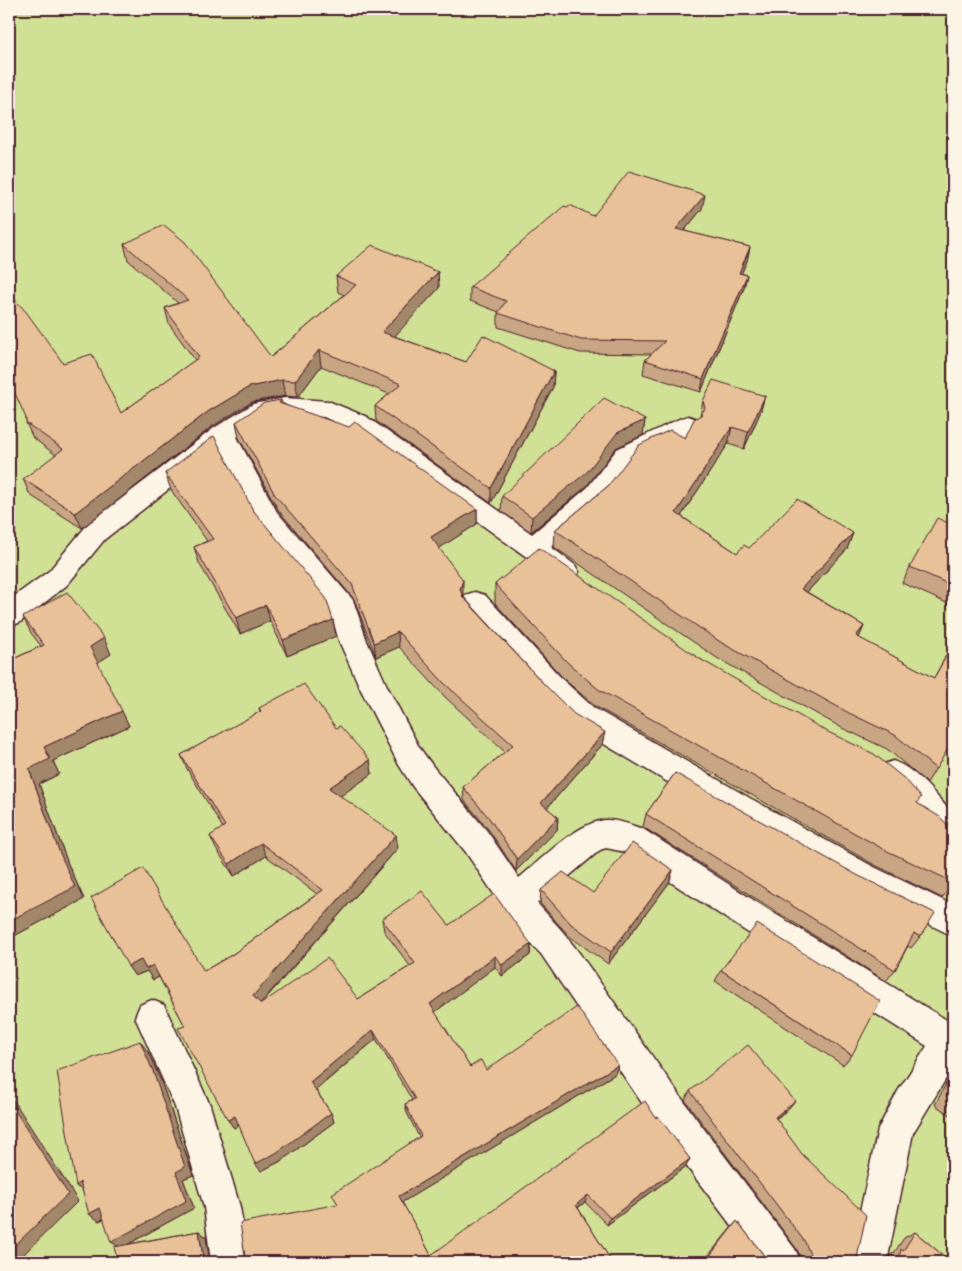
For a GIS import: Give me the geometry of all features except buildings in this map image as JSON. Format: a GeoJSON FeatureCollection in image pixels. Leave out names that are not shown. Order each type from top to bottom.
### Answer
{"type":"FeatureCollection","features":[{"type":"Feature","properties":{"kind":"street"},"geometry":{"type":"LineString","coordinates":[[9,614],[58,578],[96,532],[223,434],[261,410],[299,406],[328,409],[358,423],[587,586]]}},
{"type":"Feature","properties":{"kind":"street"},"geometry":{"type":"LineString","coordinates":[[532,548],[596,495],[626,455],[688,425]]}},
{"type":"Feature","properties":{"kind":"street"},"geometry":{"type":"LineString","coordinates":[[223,434],[268,519],[343,608],[353,640],[376,690],[410,756],[424,778],[476,840],[531,922],[552,943],[682,1130],[782,1262]]}},
{"type":"Feature","properties":{"kind":"street"},"geometry":{"type":"LineString","coordinates":[[475,603],[554,688],[584,717],[737,807],[861,876],[953,921]]}},
{"type":"Feature","properties":{"kind":"street"},"geometry":{"type":"LineString","coordinates":[[876,760],[908,786],[953,835]]}},
{"type":"Feature","properties":{"kind":"street"},"geometry":{"type":"LineString","coordinates":[[516,900],[590,839],[606,834],[632,840],[760,923],[952,1041],[910,1103],[896,1129],[868,1262]]}},
{"type":"Feature","properties":{"kind":"street"},"geometry":{"type":"LineString","coordinates":[[152,1017],[192,1105],[222,1208],[230,1262]]}},
{"type":"Feature","properties":{"kind":"green space"},"geometry":{"type":"Polygon","coordinates":[[[9,9],[953,9],[953,1262],[9,1262],[9,9]]]}}]}
